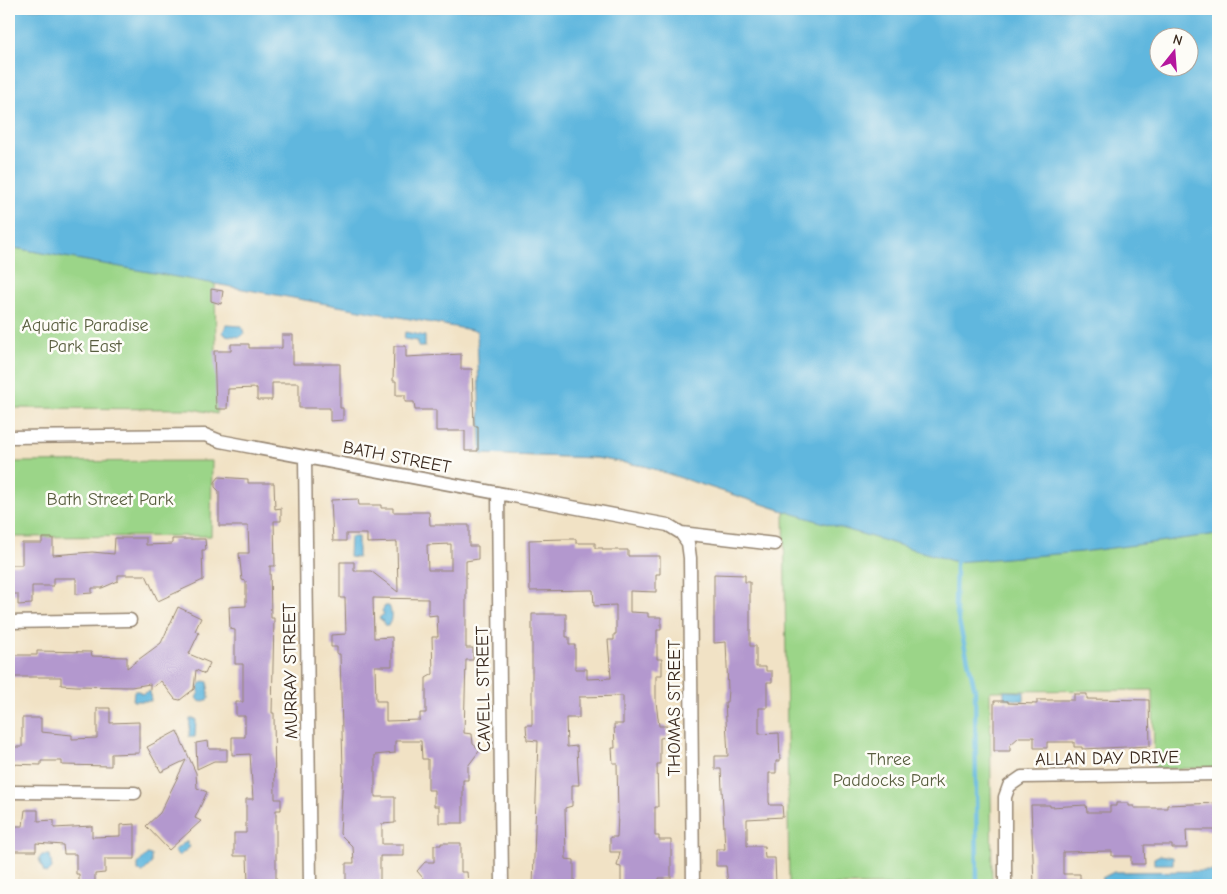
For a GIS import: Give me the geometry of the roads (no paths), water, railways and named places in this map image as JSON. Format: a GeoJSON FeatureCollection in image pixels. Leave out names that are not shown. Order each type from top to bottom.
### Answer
{"type":"FeatureCollection","features":[{"type":"Feature","properties":{"kind":"street","name":"BATH STREET"},"geometry":{"type":"LineString","coordinates":[[9,437],[205,436],[220,441],[668,525],[681,533],[775,544]]}},
{"type":"Feature","properties":{"kind":"street","name":"MURRAY STREET"},"geometry":{"type":"LineString","coordinates":[[305,457],[310,885]]}},
{"type":"Feature","properties":{"kind":"street","name":"CAVELL STREET"},"geometry":{"type":"LineString","coordinates":[[498,493],[502,885]]}},
{"type":"Feature","properties":{"kind":"street","name":"THOMAS STREET"},"geometry":{"type":"LineString","coordinates":[[681,533],[688,543],[690,558],[692,885]]}},
{"type":"Feature","properties":{"kind":"street"},"geometry":{"type":"LineString","coordinates":[[9,622],[130,620]]}},
{"type":"Feature","properties":{"kind":"street","name":"ALLAN DAY DRIVE"},"geometry":{"type":"LineString","coordinates":[[1005,885],[1005,797],[1009,786],[1022,777],[1218,774]]}},
{"type":"Feature","properties":{"kind":"street"},"geometry":{"type":"LineString","coordinates":[[9,792],[135,793]]}},
{"type":"Feature","properties":{"kind":"water"},"geometry":{"type":"Polygon","coordinates":[[[9,9],[1218,9],[1218,534],[1082,552],[956,562],[784,511],[644,466],[596,458],[481,454],[477,331],[9,247],[9,9]]]}},
{"type":"Feature","properties":{"kind":"water"},"geometry":{"type":"Polygon","coordinates":[[[226,325],[242,326],[244,334],[240,337],[225,335],[223,332],[226,325]]]}},
{"type":"Feature","properties":{"kind":"water"},"geometry":{"type":"Polygon","coordinates":[[[405,332],[425,336],[425,347],[418,347],[418,341],[404,339],[405,332]]]}},
{"type":"Feature","properties":{"kind":"water"},"geometry":{"type":"Polygon","coordinates":[[[350,537],[358,537],[358,558],[349,557],[350,537]]]}},
{"type":"Feature","properties":{"kind":"water"},"geometry":{"type":"Polygon","coordinates":[[[385,606],[389,606],[391,611],[391,619],[388,626],[385,626],[379,618],[384,614],[382,611],[385,606]]]}},
{"type":"Feature","properties":{"kind":"water"},"geometry":{"type":"Polygon","coordinates":[[[204,681],[208,682],[209,699],[201,702],[196,698],[199,692],[198,686],[204,681]]]}},
{"type":"Feature","properties":{"kind":"water"},"geometry":{"type":"Polygon","coordinates":[[[134,691],[139,691],[141,694],[150,691],[151,701],[133,701],[134,691]]]}},
{"type":"Feature","properties":{"kind":"water"},"geometry":{"type":"Polygon","coordinates":[[[1004,691],[1024,692],[1024,701],[1004,698],[1004,691]]]}},
{"type":"Feature","properties":{"kind":"water"},"geometry":{"type":"Polygon","coordinates":[[[190,719],[196,719],[195,737],[189,737],[190,719]]]}},
{"type":"Feature","properties":{"kind":"water"},"geometry":{"type":"Polygon","coordinates":[[[186,841],[190,847],[179,856],[174,851],[186,841]]]}},
{"type":"Feature","properties":{"kind":"water"},"geometry":{"type":"Polygon","coordinates":[[[147,854],[151,855],[151,864],[143,872],[138,871],[138,864],[147,854]]]}},
{"type":"Feature","properties":{"kind":"water"},"geometry":{"type":"Polygon","coordinates":[[[42,855],[50,855],[52,868],[47,873],[44,872],[39,859],[42,855]]]}},
{"type":"Feature","properties":{"kind":"water"},"geometry":{"type":"Polygon","coordinates":[[[1160,855],[1173,857],[1173,864],[1154,864],[1154,858],[1160,855]]]}},
{"type":"Feature","properties":{"kind":"water"},"geometry":{"type":"Polygon","coordinates":[[[1218,871],[1218,885],[1101,885],[1102,878],[1114,872],[1218,871]]]}},
{"type":"Feature","properties":{"kind":"waterway"},"geometry":{"type":"LineString","coordinates":[[956,562],[955,605],[975,690],[977,885]]}},
{"type":"Feature","properties":{"kind":"park label","name":"Aquatic Paradise Park East"},"geometry":{"type":"Point","coordinates":[85,335]}},
{"type":"Feature","properties":{"kind":"park label","name":"Bath Street Park"},"geometry":{"type":"Point","coordinates":[110,499]}},
{"type":"Feature","properties":{"kind":"park label","name":"Three Paddocks Park"},"geometry":{"type":"Point","coordinates":[889,770]}}]}
